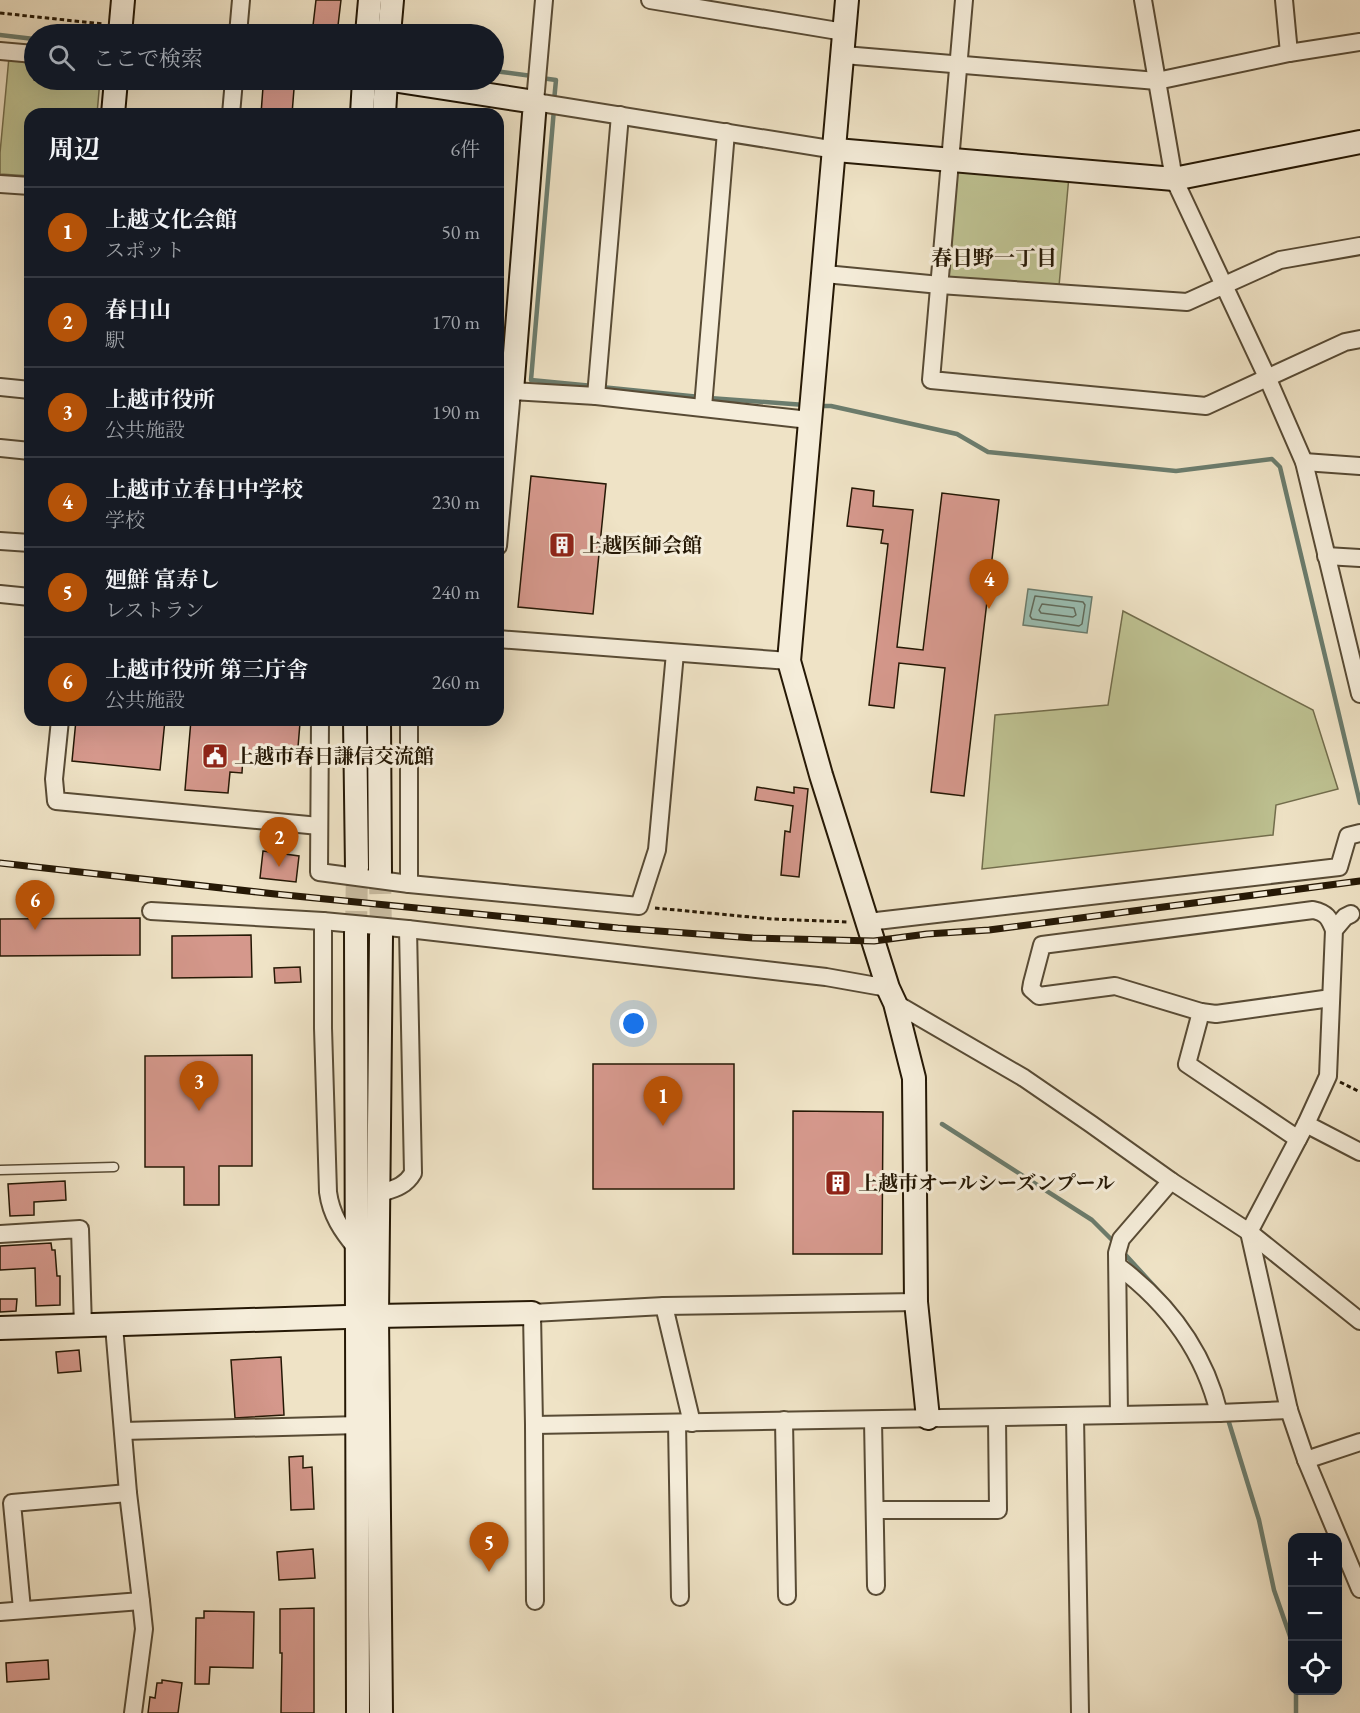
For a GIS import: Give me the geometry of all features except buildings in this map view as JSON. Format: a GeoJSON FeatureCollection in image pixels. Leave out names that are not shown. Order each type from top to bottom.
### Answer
{"type":"FeatureCollection","features":[{"type":"Feature","properties":{"kind":"street"},"geometry":{"type":"LineString","coordinates":[[121,24],[123,0]]}},
{"type":"Feature","properties":{"kind":"street"},"geometry":{"type":"LineString","coordinates":[[239,24],[242,0]]}},
{"type":"Feature","properties":{"kind":"street"},"geometry":{"type":"LineString","coordinates":[[368,24],[369,0]]}},
{"type":"Feature","properties":{"kind":"street"},"geometry":{"type":"LineString","coordinates":[[390,24],[392,0]]}},
{"type":"Feature","properties":{"kind":"street"},"geometry":{"type":"LineString","coordinates":[[504,480],[544,0]]}},
{"type":"Feature","properties":{"kind":"street"},"geometry":{"type":"LineString","coordinates":[[650,0],[737,7],[844,32]]}},
{"type":"Feature","properties":{"kind":"street"},"geometry":{"type":"LineString","coordinates":[[848,0],[789,661],[821,776],[891,995],[914,1078],[916,1302],[928,1418]]}},
{"type":"Feature","properties":{"kind":"street"},"geometry":{"type":"LineString","coordinates":[[964,0],[931,380],[1206,406],[1345,342],[1360,339]]}},
{"type":"Feature","properties":{"kind":"street"},"geometry":{"type":"LineString","coordinates":[[1143,0],[1174,178],[1304,462],[1326,556],[1355,651],[1360,694]]}},
{"type":"Feature","properties":{"kind":"street"},"geometry":{"type":"LineString","coordinates":[[1284,0],[1289,53]]}},
{"type":"Feature","properties":{"kind":"street"},"geometry":{"type":"LineString","coordinates":[[844,55],[1157,81],[1289,53],[1360,42]]}},
{"type":"Feature","properties":{"kind":"street"},"geometry":{"type":"LineString","coordinates":[[0,51],[24,53]]}},
{"type":"Feature","properties":{"kind":"street"},"geometry":{"type":"LineString","coordinates":[[114,108],[115,90]]}},
{"type":"Feature","properties":{"kind":"street"},"geometry":{"type":"LineString","coordinates":[[232,108],[233,90]]}},
{"type":"Feature","properties":{"kind":"street"},"geometry":{"type":"LineString","coordinates":[[362,108],[363,90]]}},
{"type":"Feature","properties":{"kind":"street"},"geometry":{"type":"LineString","coordinates":[[384,108],[385,90]]}},
{"type":"Feature","properties":{"kind":"street"},"geometry":{"type":"LineString","coordinates":[[457,90],[836,150],[1174,178],[1360,142]]}},
{"type":"Feature","properties":{"kind":"street"},"geometry":{"type":"LineString","coordinates":[[596,396],[620,115]]}},
{"type":"Feature","properties":{"kind":"street"},"geometry":{"type":"LineString","coordinates":[[703,407],[726,132]]}},
{"type":"Feature","properties":{"kind":"street"},"geometry":{"type":"LineString","coordinates":[[0,183],[24,185]]}},
{"type":"Feature","properties":{"kind":"street"},"geometry":{"type":"LineString","coordinates":[[825,274],[939,285],[1187,302],[1280,260],[1360,246]]}},
{"type":"Feature","properties":{"kind":"street"},"geometry":{"type":"LineString","coordinates":[[0,387],[24,389]]}},
{"type":"Feature","properties":{"kind":"street"},"geometry":{"type":"LineString","coordinates":[[512,392],[596,396],[809,420]]}},
{"type":"Feature","properties":{"kind":"street"},"geometry":{"type":"LineString","coordinates":[[0,448],[24,450]]}},
{"type":"Feature","properties":{"kind":"street"},"geometry":{"type":"LineString","coordinates":[[1304,462],[1360,466]]}},
{"type":"Feature","properties":{"kind":"street"},"geometry":{"type":"LineString","coordinates":[[0,541],[24,543]]}},
{"type":"Feature","properties":{"kind":"street"},"geometry":{"type":"LineString","coordinates":[[1326,556],[1360,558]]}},
{"type":"Feature","properties":{"kind":"street"},"geometry":{"type":"LineString","coordinates":[[0,594],[24,596]]}},
{"type":"Feature","properties":{"kind":"street"},"geometry":{"type":"LineString","coordinates":[[504,639],[789,661]]}},
{"type":"Feature","properties":{"kind":"street"},"geometry":{"type":"LineString","coordinates":[[320,726],[319,872],[409,884],[639,906],[657,850],[675,653]]}},
{"type":"Feature","properties":{"kind":"street"},"geometry":{"type":"LineString","coordinates":[[59,726],[54,779],[56,801],[320,826]]}},
{"type":"Feature","properties":{"kind":"street"},"geometry":{"type":"LineString","coordinates":[[355,726],[357,868]]}},
{"type":"Feature","properties":{"kind":"street"},"geometry":{"type":"LineString","coordinates":[[379,726],[380,872]]}},
{"type":"Feature","properties":{"kind":"street"},"geometry":{"type":"LineString","coordinates":[[409,726],[409,884]]}},
{"type":"Feature","properties":{"kind":"street"},"geometry":{"type":"LineString","coordinates":[[868,922],[1339,867],[1348,836],[1360,833]]}},
{"type":"Feature","properties":{"kind":"street"},"geometry":{"type":"LineString","coordinates":[[1331,998],[1216,1014],[1201,1012],[1115,986],[1039,996],[1031,989],[1042,945],[1313,910],[1325,913],[1329,918],[1334,930],[1328,1076],[1306,1124],[1249,1232],[1289,1410],[1306,1460],[1354,1552],[1360,1589]]}},
{"type":"Feature","properties":{"kind":"street"},"geometry":{"type":"LineString","coordinates":[[151,911],[323,921],[408,929],[826,977],[891,995],[1024,1078],[1171,1181],[1249,1232],[1360,1321]]}},
{"type":"Feature","properties":{"kind":"street"},"geometry":{"type":"LineString","coordinates":[[1334,930],[1345,917],[1351,914]]}},
{"type":"Feature","properties":{"kind":"street"},"geometry":{"type":"LineString","coordinates":[[323,921],[323,1028],[328,1192],[330,1207],[343,1233],[357,1249]]}},
{"type":"Feature","properties":{"kind":"street"},"geometry":{"type":"LineString","coordinates":[[378,1194],[400,1187],[413,1173],[408,929]]}},
{"type":"Feature","properties":{"kind":"street"},"geometry":{"type":"LineString","coordinates":[[356,933],[357,1249],[366,1316],[381,1713]]}},
{"type":"Feature","properties":{"kind":"street"},"geometry":{"type":"LineString","coordinates":[[358,1713],[358,1425],[378,1194],[381,936]]}},
{"type":"Feature","properties":{"kind":"street"},"geometry":{"type":"LineString","coordinates":[[1201,1012],[1187,1064],[1298,1139]]}},
{"type":"Feature","properties":{"kind":"street"},"geometry":{"type":"LineString","coordinates":[[1306,1124],[1360,1152]]}},
{"type":"Feature","properties":{"kind":"street"},"geometry":{"type":"LineString","coordinates":[[1119,1415],[1118,1253],[1121,1239],[1171,1181]]}},
{"type":"Feature","properties":{"kind":"street"},"geometry":{"type":"LineString","coordinates":[[0,1234],[80,1229],[83,1327]]}},
{"type":"Feature","properties":{"kind":"street"},"geometry":{"type":"LineString","coordinates":[[1118,1266],[1152,1293],[1180,1326],[1213,1389],[1219,1413]]}},
{"type":"Feature","properties":{"kind":"street"},"geometry":{"type":"LineString","coordinates":[[0,1328],[532,1313],[664,1306],[916,1302]]}},
{"type":"Feature","properties":{"kind":"street"},"geometry":{"type":"LineString","coordinates":[[664,1306],[685,1423],[680,1597]]}},
{"type":"Feature","properties":{"kind":"street"},"geometry":{"type":"LineString","coordinates":[[532,1313],[535,1601]]}},
{"type":"Feature","properties":{"kind":"street"},"geometry":{"type":"LineString","coordinates":[[114,1326],[128,1493],[144,1629],[133,1713]]}},
{"type":"Feature","properties":{"kind":"street"},"geometry":{"type":"LineString","coordinates":[[534,1425],[998,1418],[1289,1410]]}},
{"type":"Feature","properties":{"kind":"street"},"geometry":{"type":"LineString","coordinates":[[1075,1416],[1080,1713]]}},
{"type":"Feature","properties":{"kind":"street"},"geometry":{"type":"LineString","coordinates":[[875,1510],[998,1510],[998,1418]]}},
{"type":"Feature","properties":{"kind":"street"},"geometry":{"type":"LineString","coordinates":[[784,1420],[787,1596]]}},
{"type":"Feature","properties":{"kind":"street"},"geometry":{"type":"LineString","coordinates":[[873,1420],[876,1586]]}},
{"type":"Feature","properties":{"kind":"street"},"geometry":{"type":"LineString","coordinates":[[123,1431],[358,1425]]}},
{"type":"Feature","properties":{"kind":"street"},"geometry":{"type":"LineString","coordinates":[[1306,1460],[1360,1442]]}},
{"type":"Feature","properties":{"kind":"street"},"geometry":{"type":"LineString","coordinates":[[22,1609],[12,1503],[128,1493]]}},
{"type":"Feature","properties":{"kind":"street"},"geometry":{"type":"LineString","coordinates":[[0,1612],[141,1601]]}},
{"type":"Feature","properties":{"kind":"lane"},"geometry":{"type":"LineString","coordinates":[[0,1170],[114,1167]]}},
{"type":"Feature","properties":{"kind":"path"},"geometry":{"type":"LineString","coordinates":[[0,13],[73,24]]}},
{"type":"Feature","properties":{"kind":"path"},"geometry":{"type":"LineString","coordinates":[[639,906],[772,919],[868,922]]}},
{"type":"Feature","properties":{"kind":"path"},"geometry":{"type":"LineString","coordinates":[[1328,1076],[1360,1092]]}},
{"type":"Feature","properties":{"kind":"green space"},"geometry":{"type":"Polygon","coordinates":[[[9,57],[24,59],[24,90],[99,90],[98,108],[24,108],[24,176],[0,174],[9,57]]]}},
{"type":"Feature","properties":{"kind":"green space"},"geometry":{"type":"Polygon","coordinates":[[[958,166],[1069,176],[1059,286],[949,277],[958,166]]]}},
{"type":"Feature","properties":{"kind":"green space"},"geometry":{"type":"Polygon","coordinates":[[[1123,611],[1313,710],[1338,789],[1276,805],[1273,835],[982,869],[995,715],[1108,705],[1123,611]]]}},
{"type":"Feature","properties":{"kind":"water"},"geometry":{"type":"Polygon","coordinates":[[[1028,589],[1092,597],[1087,633],[1023,625],[1028,589]]]}},
{"type":"Feature","properties":{"kind":"waterway"},"geometry":{"type":"LineString","coordinates":[[0,35],[24,38]]}},
{"type":"Feature","properties":{"kind":"waterway"},"geometry":{"type":"LineString","coordinates":[[504,72],[532,76]]}},
{"type":"Feature","properties":{"kind":"waterway"},"geometry":{"type":"LineString","coordinates":[[541,78],[556,80],[554,101]]}},
{"type":"Feature","properties":{"kind":"waterway"},"geometry":{"type":"LineString","coordinates":[[554,109],[531,380],[593,386]]}},
{"type":"Feature","properties":{"kind":"waterway"},"geometry":{"type":"LineString","coordinates":[[601,387],[700,397]]}},
{"type":"Feature","properties":{"kind":"waterway"},"geometry":{"type":"LineString","coordinates":[[709,398],[805,405]]}},
{"type":"Feature","properties":{"kind":"waterway"},"geometry":{"type":"LineString","coordinates":[[819,406],[831,406],[957,434],[988,452],[1176,471],[1272,459],[1280,467],[1360,803]]}},
{"type":"Feature","properties":{"kind":"waterway"},"geometry":{"type":"LineString","coordinates":[[942,1124],[1092,1220],[1115,1243]]}},
{"type":"Feature","properties":{"kind":"waterway"},"geometry":{"type":"LineString","coordinates":[[1122,1251],[1165,1298]]}},
{"type":"Feature","properties":{"kind":"waterway"},"geometry":{"type":"LineString","coordinates":[[1227,1416],[1259,1520],[1274,1590],[1292,1641]]}},
{"type":"Feature","properties":{"kind":"waterway"},"geometry":{"type":"LineString","coordinates":[[1296,1695],[1296,1713]]}},
{"type":"Feature","properties":{"kind":"tunnel"},"geometry":{"type":"LineString","coordinates":[[356,933],[357,868]]}},
{"type":"Feature","properties":{"kind":"tunnel"},"geometry":{"type":"LineString","coordinates":[[380,872],[381,936]]}},
{"type":"Feature","properties":{"kind":"railway"},"geometry":{"type":"LineString","coordinates":[[0,863],[275,894],[618,928],[753,938],[874,941],[927,934],[989,930],[1360,881]]}},
{"type":"Feature","properties":{"kind":"place","name":"上越医師会館"},"geometry":{"type":"Point","coordinates":[562,545]}},
{"type":"Feature","properties":{"kind":"place","name":"上越市立春日中学校"},"geometry":{"type":"Point","coordinates":[989,609]}},
{"type":"Feature","properties":{"kind":"place","name":"上越市春日謙信交流館"},"geometry":{"type":"Point","coordinates":[215,756]}},
{"type":"Feature","properties":{"kind":"place","name":"春日山"},"geometry":{"type":"Point","coordinates":[279,867]}},
{"type":"Feature","properties":{"kind":"place","name":"上越市役所 第三庁舎"},"geometry":{"type":"Point","coordinates":[35,930]}},
{"type":"Feature","properties":{"kind":"place","name":"上越市役所"},"geometry":{"type":"Point","coordinates":[199,1111]}},
{"type":"Feature","properties":{"kind":"place","name":"上越文化会館"},"geometry":{"type":"Point","coordinates":[663,1126]}},
{"type":"Feature","properties":{"kind":"place","name":"上越市オールシーズンプール"},"geometry":{"type":"Point","coordinates":[838,1183]}},
{"type":"Feature","properties":{"kind":"place","name":"廻鮮 富寿し"},"geometry":{"type":"Point","coordinates":[489,1572]}},
{"type":"Feature","properties":{"kind":"district","name":"春日野一丁目"},"geometry":{"type":"Point","coordinates":[994,258]}}]}
